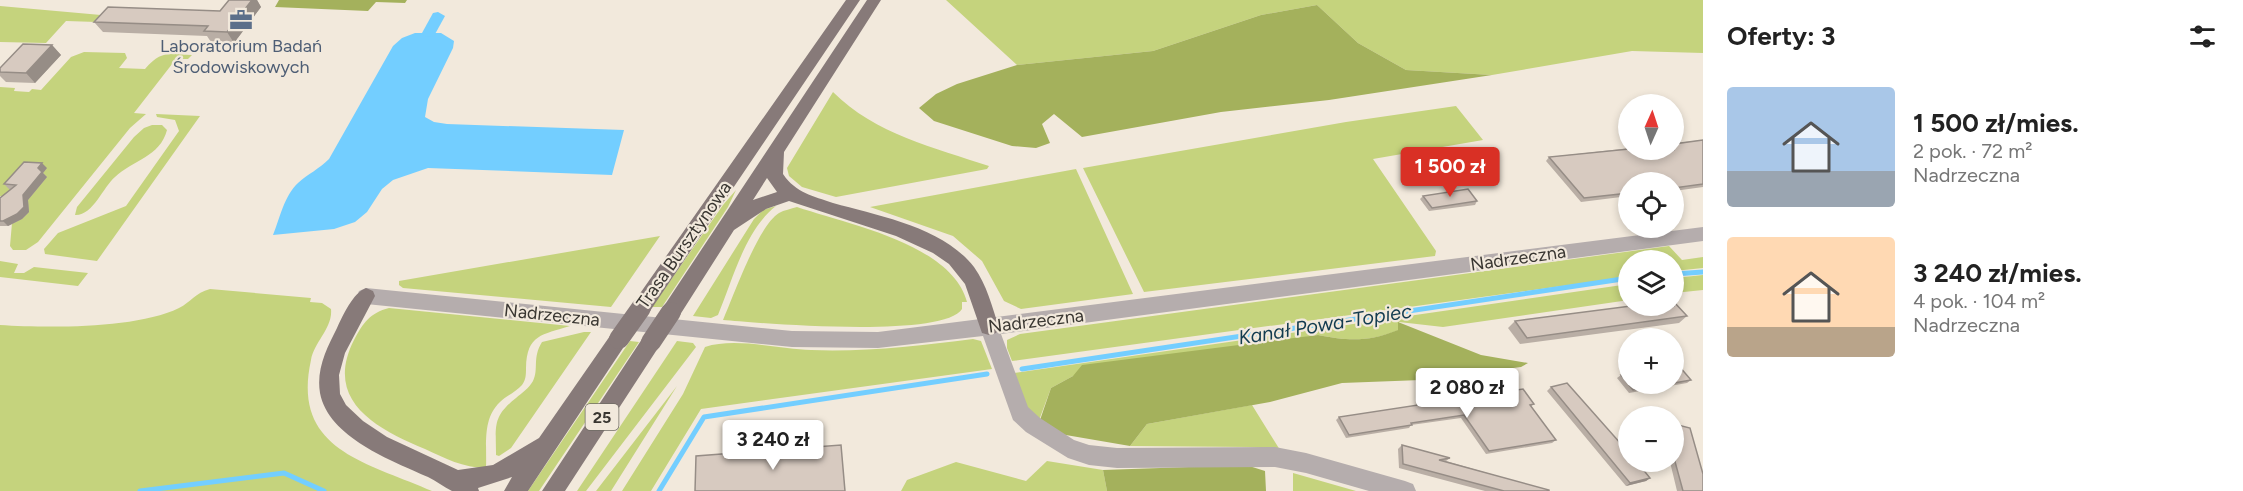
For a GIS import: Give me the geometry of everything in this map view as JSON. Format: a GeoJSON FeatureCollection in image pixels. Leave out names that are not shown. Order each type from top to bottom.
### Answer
{"type":"FeatureCollection","features":[{"type":"Feature","properties":{"kind":"main road","name":"Trasa Bursztynowa"},"geometry":{"type":"LineString","coordinates":[[515,491],[853,0]]}},
{"type":"Feature","properties":{"kind":"main road","name":"Trasa Bursztynowa"},"geometry":{"type":"LineString","coordinates":[[553,491],[874,0]]}},
{"type":"Feature","properties":{"kind":"main road"},"geometry":{"type":"LineString","coordinates":[[779,147],[774,175],[788,195]]}},
{"type":"Feature","properties":{"kind":"main road"},"geometry":{"type":"LineString","coordinates":[[726,227],[760,204],[788,195],[912,236],[950,256],[966,270],[978,290],[989,327]]}},
{"type":"Feature","properties":{"kind":"main road"},"geometry":{"type":"LineString","coordinates":[[366,296],[333,353],[328,369],[328,385],[336,409],[353,429],[463,486],[506,471],[547,443]]}},
{"type":"Feature","properties":{"kind":"street","name":"Nadrzeczna"},"geometry":{"type":"LineString","coordinates":[[366,296],[792,339],[878,340],[1703,234]]}},
{"type":"Feature","properties":{"kind":"street"},"geometry":{"type":"LineString","coordinates":[[989,327],[1020,413],[1033,426],[1068,448],[1117,458],[1275,457],[1405,491]]}},
{"type":"Feature","properties":{"kind":"green space"},"geometry":{"type":"Polygon","coordinates":[[[279,0],[407,0],[405,3],[376,2],[368,11],[275,7],[279,0]]]}},
{"type":"Feature","properties":{"kind":"green space"},"geometry":{"type":"Polygon","coordinates":[[[946,0],[1703,0],[1703,53],[1632,51],[1492,75],[1406,70],[1358,43],[1317,5],[1261,15],[1153,51],[1017,65],[946,0]]]}},
{"type":"Feature","properties":{"kind":"green space"},"geometry":{"type":"Polygon","coordinates":[[[1317,5],[1358,43],[1406,70],[1492,75],[1329,100],[1221,112],[1082,137],[1054,114],[1042,124],[1050,143],[1036,148],[1012,146],[934,121],[919,108],[936,94],[957,84],[1017,65],[1153,51],[1261,15],[1317,5]]]}},
{"type":"Feature","properties":{"kind":"green space"},"geometry":{"type":"Polygon","coordinates":[[[0,6],[101,15],[101,18],[97,22],[66,21],[46,43],[0,42],[0,6]]]}},
{"type":"Feature","properties":{"kind":"green space"},"geometry":{"type":"Polygon","coordinates":[[[84,52],[125,53],[127,58],[119,68],[145,69],[166,54],[192,55],[188,59],[176,59],[134,113],[146,114],[130,128],[38,242],[26,250],[13,250],[10,246],[16,197],[0,196],[0,87],[15,88],[14,91],[41,90],[71,57],[84,52]]]}},
{"type":"Feature","properties":{"kind":"green space"},"geometry":{"type":"Polygon","coordinates":[[[833,92],[868,119],[887,129],[927,146],[989,166],[987,169],[836,197],[802,187],[789,176],[787,168],[833,92]]]}},
{"type":"Feature","properties":{"kind":"green space"},"geometry":{"type":"Polygon","coordinates":[[[1456,106],[1483,140],[1373,159],[1436,251],[1435,256],[1144,292],[1083,168],[1346,122],[1456,106]]]}},
{"type":"Feature","properties":{"kind":"green space"},"geometry":{"type":"Polygon","coordinates":[[[156,114],[200,116],[97,261],[45,254],[44,249],[58,233],[126,206],[179,131],[175,120],[157,117],[156,114]]]}},
{"type":"Feature","properties":{"kind":"green space"},"geometry":{"type":"Polygon","coordinates":[[[162,125],[167,130],[158,146],[115,177],[87,211],[75,215],[77,207],[134,137],[144,128],[162,125]]]}},
{"type":"Feature","properties":{"kind":"green space"},"geometry":{"type":"Polygon","coordinates":[[[1076,169],[1133,294],[1021,309],[1004,301],[982,261],[953,236],[870,207],[1076,169]]]}},
{"type":"Feature","properties":{"kind":"green space"},"geometry":{"type":"Polygon","coordinates":[[[736,190],[728,207],[662,307],[652,307],[723,205],[736,190]]]}},
{"type":"Feature","properties":{"kind":"green space"},"geometry":{"type":"Polygon","coordinates":[[[776,206],[765,216],[748,242],[718,315],[711,318],[693,316],[754,219],[763,210],[776,206]]]}},
{"type":"Feature","properties":{"kind":"green space"},"geometry":{"type":"Polygon","coordinates":[[[797,207],[869,229],[920,251],[941,265],[957,282],[967,302],[962,302],[962,309],[948,318],[922,324],[849,327],[723,320],[747,262],[763,232],[779,213],[797,207]]]}},
{"type":"Feature","properties":{"kind":"green space"},"geometry":{"type":"Polygon","coordinates":[[[660,236],[611,307],[403,288],[399,285],[399,281],[660,236]]]}},
{"type":"Feature","properties":{"kind":"green space"},"geometry":{"type":"Polygon","coordinates":[[[1669,246],[1673,250],[1640,250],[1669,246]]]}},
{"type":"Feature","properties":{"kind":"green space"},"geometry":{"type":"Polygon","coordinates":[[[1618,253],[1618,278],[1012,361],[1007,348],[1007,340],[1020,334],[1618,253]]]}},
{"type":"Feature","properties":{"kind":"green space"},"geometry":{"type":"Polygon","coordinates":[[[1703,257],[1703,268],[1684,270],[1684,260],[1703,257]]]}},
{"type":"Feature","properties":{"kind":"green space"},"geometry":{"type":"Polygon","coordinates":[[[0,261],[18,264],[14,273],[24,273],[34,267],[88,273],[78,286],[0,277],[0,261]]]}},
{"type":"Feature","properties":{"kind":"green space"},"geometry":{"type":"Polygon","coordinates":[[[1703,275],[1703,290],[1684,292],[1684,277],[1703,275]]]}},
{"type":"Feature","properties":{"kind":"green space"},"geometry":{"type":"Polygon","coordinates":[[[1618,286],[1618,302],[1443,327],[1399,322],[1399,330],[1368,338],[1349,339],[1318,335],[1073,376],[1051,388],[1038,423],[1031,420],[1014,373],[1618,286]]]}},
{"type":"Feature","properties":{"kind":"green space"},"geometry":{"type":"Polygon","coordinates":[[[210,289],[311,298],[310,302],[322,303],[331,309],[329,322],[311,360],[308,390],[312,414],[323,433],[339,448],[359,461],[432,491],[0,491],[0,325],[42,327],[140,320],[179,308],[210,289]]]}},
{"type":"Feature","properties":{"kind":"green space"},"geometry":{"type":"Polygon","coordinates":[[[389,308],[570,326],[544,334],[529,348],[526,377],[523,383],[500,402],[490,416],[486,468],[454,462],[389,432],[360,410],[350,396],[345,380],[346,361],[354,340],[368,319],[389,308]]]}},
{"type":"Feature","properties":{"kind":"green space"},"geometry":{"type":"Polygon","coordinates":[[[1398,322],[1481,355],[1528,363],[1521,367],[1421,380],[1342,383],[1270,402],[1147,424],[1130,446],[1060,434],[1039,423],[1051,388],[1073,376],[1082,365],[1318,335],[1349,339],[1368,338],[1398,330],[1398,322]]]}},
{"type":"Feature","properties":{"kind":"green space"},"geometry":{"type":"Polygon","coordinates":[[[591,332],[511,448],[499,456],[496,455],[496,429],[499,417],[533,381],[537,353],[542,342],[591,332]]]}},
{"type":"Feature","properties":{"kind":"green space"},"geometry":{"type":"Polygon","coordinates":[[[973,339],[981,341],[992,369],[701,409],[651,491],[622,491],[683,394],[705,347],[743,343],[811,350],[852,350],[973,339]]]}},
{"type":"Feature","properties":{"kind":"green space"},"geometry":{"type":"Polygon","coordinates":[[[630,341],[639,342],[539,491],[528,491],[630,341]]]}},
{"type":"Feature","properties":{"kind":"green space"},"geometry":{"type":"Polygon","coordinates":[[[677,341],[693,343],[696,347],[586,491],[577,491],[677,341]]]}},
{"type":"Feature","properties":{"kind":"green space"},"geometry":{"type":"Polygon","coordinates":[[[677,386],[611,491],[596,491],[677,386]]]}},
{"type":"Feature","properties":{"kind":"green space"},"geometry":{"type":"Polygon","coordinates":[[[1252,405],[1280,450],[1251,447],[1130,446],[1147,424],[1252,405]]]}},
{"type":"Feature","properties":{"kind":"green space"},"geometry":{"type":"Polygon","coordinates":[[[1047,461],[1103,470],[1107,491],[901,491],[907,480],[956,462],[1026,481],[1047,461]]]}},
{"type":"Feature","properties":{"kind":"green space"},"geometry":{"type":"Polygon","coordinates":[[[1246,465],[1265,471],[1266,491],[1107,491],[1103,470],[1246,465]]]}},
{"type":"Feature","properties":{"kind":"green space"},"geometry":{"type":"Polygon","coordinates":[[[1293,473],[1356,491],[1293,491],[1293,473]]]}},
{"type":"Feature","properties":{"kind":"water"},"geometry":{"type":"Polygon","coordinates":[[[415,33],[441,33],[454,41],[453,48],[428,99],[425,117],[434,122],[447,124],[624,130],[612,175],[428,168],[393,180],[382,189],[367,212],[355,222],[334,229],[273,235],[293,188],[329,159],[393,46],[402,38],[415,33]]]}},
{"type":"Feature","properties":{"kind":"building"},"geometry":{"type":"Polygon","coordinates":[[[229,0],[252,0],[227,32],[204,31],[208,26],[94,22],[108,7],[220,11],[229,0]]]}},
{"type":"Feature","properties":{"kind":"building"},"geometry":{"type":"Polygon","coordinates":[[[23,44],[52,45],[26,73],[0,72],[0,68],[23,44]]]}},
{"type":"Feature","properties":{"kind":"building"},"geometry":{"type":"Polygon","coordinates":[[[1703,140],[1703,184],[1684,187],[1684,172],[1618,172],[1618,194],[1584,198],[1549,157],[1618,150],[1618,160],[1684,160],[1684,143],[1703,140]]]}},
{"type":"Feature","properties":{"kind":"building"},"geometry":{"type":"Polygon","coordinates":[[[24,162],[42,163],[38,168],[42,172],[23,195],[24,207],[17,214],[0,221],[0,198],[16,185],[4,184],[24,162]]]}},
{"type":"Feature","properties":{"kind":"building"},"geometry":{"type":"Polygon","coordinates":[[[1468,189],[1477,201],[1432,208],[1423,196],[1468,189]]]}},
{"type":"Feature","properties":{"kind":"building"},"geometry":{"type":"Polygon","coordinates":[[[1618,308],[1618,316],[1684,316],[1684,313],[1687,316],[1527,338],[1515,321],[1618,308]]]}},
{"type":"Feature","properties":{"kind":"building"},"geometry":{"type":"Polygon","coordinates":[[[1684,372],[1691,380],[1684,381],[1684,372]]]}},
{"type":"Feature","properties":{"kind":"building"},"geometry":{"type":"Polygon","coordinates":[[[1567,383],[1618,441],[1618,468],[1551,387],[1567,383]]]}},
{"type":"Feature","properties":{"kind":"building"},"geometry":{"type":"Polygon","coordinates":[[[1523,389],[1534,404],[1530,405],[1556,440],[1489,451],[1464,415],[1349,435],[1339,417],[1523,389]]]}},
{"type":"Feature","properties":{"kind":"building"},"geometry":{"type":"Polygon","coordinates":[[[1684,426],[1690,428],[1703,474],[1703,491],[1683,491],[1678,472],[1684,472],[1684,426]]]}},
{"type":"Feature","properties":{"kind":"building"},"geometry":{"type":"Polygon","coordinates":[[[841,445],[845,491],[695,491],[696,456],[841,445]]]}},
{"type":"Feature","properties":{"kind":"building"},"geometry":{"type":"Polygon","coordinates":[[[1402,445],[1450,458],[1439,460],[1549,491],[1504,491],[1403,464],[1402,445]]]}},
{"type":"Feature","properties":{"kind":"building"},"geometry":{"type":"Polygon","coordinates":[[[1621,472],[1645,472],[1650,478],[1630,483],[1621,472]]]}},
{"type":"Feature","properties":{"kind":"waterway"},"geometry":{"type":"LineString","coordinates":[[429,33],[438,16]]}},
{"type":"Feature","properties":{"kind":"waterway","name":"Kanał Powa-Topiec"},"geometry":{"type":"LineString","coordinates":[[1684,273],[1703,272]]}},
{"type":"Feature","properties":{"kind":"waterway","name":"Kanał Powa-Topiec"},"geometry":{"type":"LineString","coordinates":[[1022,369],[1618,280]]}},
{"type":"Feature","properties":{"kind":"waterway","name":"Kanał Powa-Topiec"},"geometry":{"type":"LineString","coordinates":[[659,491],[704,417],[987,374]]}},
{"type":"Feature","properties":{"kind":"waterway","name":"Kanał Powa-Topiec"},"geometry":{"type":"LineString","coordinates":[[140,491],[284,473],[324,491]]}},
{"type":"Feature","properties":{"kind":"place","name":"Laboratorium Badań Środowiskowych"},"geometry":{"type":"Point","coordinates":[241,20]}}]}
